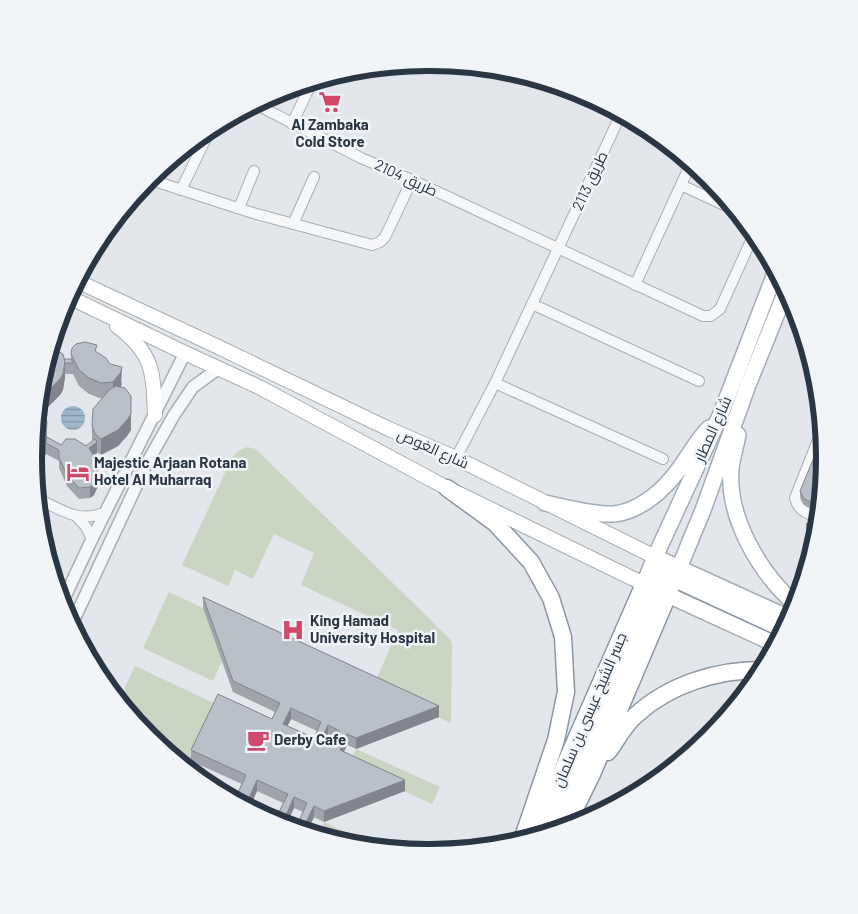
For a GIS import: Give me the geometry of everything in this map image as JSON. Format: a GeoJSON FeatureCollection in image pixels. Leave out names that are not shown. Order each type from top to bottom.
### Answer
{"type":"FeatureCollection","features":[{"type":"Feature","properties":{"kind":"highway"},"geometry":{"type":"LineString","coordinates":[[447,488],[495,523],[531,562],[551,598],[563,637],[566,692],[556,740],[525,831]]}},
{"type":"Feature","properties":{"kind":"highway"},"geometry":{"type":"LineString","coordinates":[[554,823],[664,582],[655,557]]}},
{"type":"Feature","properties":{"kind":"highway"},"geometry":{"type":"LineString","coordinates":[[664,582],[777,626]]}},
{"type":"Feature","properties":{"kind":"highway","name":"جسر الشيخ عيسى بن سلمان"},"geometry":{"type":"LineString","coordinates":[[571,816],[592,774],[664,582]]}},
{"type":"Feature","properties":{"kind":"highway","name":"جسر الشيخ عيسى بن سلمان"},"geometry":{"type":"LineString","coordinates":[[540,827],[566,762],[664,582]]}},
{"type":"Feature","properties":{"kind":"highway"},"geometry":{"type":"LineString","coordinates":[[592,774],[636,715],[659,698],[682,685],[715,674],[751,670]]}},
{"type":"Feature","properties":{"kind":"main road","name":"شارع المطار"},"geometry":{"type":"LineString","coordinates":[[655,557],[720,416],[773,280]]}},
{"type":"Feature","properties":{"kind":"main road","name":"شارع الغوص"},"geometry":{"type":"LineString","coordinates":[[83,284],[389,429],[456,458],[655,557]]}},
{"type":"Feature","properties":{"kind":"main road","name":"شارع الغوص"},"geometry":{"type":"LineString","coordinates":[[76,300],[314,415],[447,488],[664,582],[769,641]]}},
{"type":"Feature","properties":{"kind":"main road","name":"شارع المطار"},"geometry":{"type":"LineString","coordinates":[[664,582],[703,510],[748,385],[782,300]]}},
{"type":"Feature","properties":{"kind":"main road"},"geometry":{"type":"LineString","coordinates":[[95,309],[128,334],[140,346],[151,367],[155,415]]}},
{"type":"Feature","properties":{"kind":"main road"},"geometry":{"type":"LineString","coordinates":[[185,353],[196,350],[206,351],[369,425],[389,429]]}},
{"type":"Feature","properties":{"kind":"main road"},"geometry":{"type":"LineString","coordinates":[[748,385],[731,469],[732,491],[745,534],[760,564],[774,583],[789,597]]}},
{"type":"Feature","properties":{"kind":"main road"},"geometry":{"type":"LineString","coordinates":[[544,503],[614,514],[633,509],[656,494],[673,478],[703,434],[720,416]]}},
{"type":"Feature","properties":{"kind":"main road","name":"شارع الغوص"},"geometry":{"type":"LineString","coordinates":[[664,582],[781,616]]}},
{"type":"Feature","properties":{"kind":"street"},"geometry":{"type":"LineString","coordinates":[[292,124],[308,90]]}},
{"type":"Feature","properties":{"kind":"street","name":"طريق 2104"},"geometry":{"type":"LineString","coordinates":[[262,108],[700,315],[711,316],[720,309],[750,242]]}},
{"type":"Feature","properties":{"kind":"street","name":"طريق 2113"},"geometry":{"type":"LineString","coordinates":[[558,249],[618,120]]}},
{"type":"Feature","properties":{"kind":"street"},"geometry":{"type":"LineString","coordinates":[[181,190],[204,143]]}},
{"type":"Feature","properties":{"kind":"street"},"geometry":{"type":"LineString","coordinates":[[634,285],[688,170]]}},
{"type":"Feature","properties":{"kind":"street"},"geometry":{"type":"LineString","coordinates":[[238,208],[254,171]]}},
{"type":"Feature","properties":{"kind":"street"},"geometry":{"type":"LineString","coordinates":[[292,224],[314,177]]}},
{"type":"Feature","properties":{"kind":"street"},"geometry":{"type":"LineString","coordinates":[[158,182],[238,208],[369,245],[376,244],[385,237],[412,180]]}},
{"type":"Feature","properties":{"kind":"street"},"geometry":{"type":"LineString","coordinates":[[681,185],[721,204]]}},
{"type":"Feature","properties":{"kind":"street"},"geometry":{"type":"LineString","coordinates":[[456,458],[495,383],[558,249]]}},
{"type":"Feature","properties":{"kind":"street"},"geometry":{"type":"LineString","coordinates":[[532,304],[700,382]]}},
{"type":"Feature","properties":{"kind":"street"},"geometry":{"type":"LineString","coordinates":[[775,318],[785,307]]}},
{"type":"Feature","properties":{"kind":"street"},"geometry":{"type":"LineString","coordinates":[[67,592],[185,353]]}},
{"type":"Feature","properties":{"kind":"street"},"geometry":{"type":"LineString","coordinates":[[76,615],[147,463],[174,415],[194,387],[219,368]]}},
{"type":"Feature","properties":{"kind":"street"},"geometry":{"type":"LineString","coordinates":[[495,383],[663,459]]}},
{"type":"Feature","properties":{"kind":"street"},"geometry":{"type":"LineString","coordinates":[[811,514],[800,509],[796,504],[795,498],[816,446]]}},
{"type":"Feature","properties":{"kind":"street"},"geometry":{"type":"LineString","coordinates":[[46,503],[77,517],[92,517],[106,512]]}},
{"type":"Feature","properties":{"kind":"street"},"geometry":{"type":"LineString","coordinates":[[106,512],[104,530],[108,548]]}},
{"type":"Feature","properties":{"kind":"street"},"geometry":{"type":"LineString","coordinates":[[77,517],[86,527],[92,539]]}},
{"type":"Feature","properties":{"kind":"green space"},"geometry":{"type":"Polygon","coordinates":[[[247,447],[256,449],[450,639],[452,644],[451,723],[373,687],[398,630],[301,585],[314,553],[274,534],[253,579],[235,570],[228,586],[182,565],[232,458],[238,451],[247,447]]]}},
{"type":"Feature","properties":{"kind":"green space"},"geometry":{"type":"Polygon","coordinates":[[[169,592],[203,608],[222,661],[213,681],[143,648],[169,592]]]}},
{"type":"Feature","properties":{"kind":"green space"},"geometry":{"type":"Polygon","coordinates":[[[135,666],[218,705],[191,761],[174,748],[138,712],[122,693],[135,666]]]}},
{"type":"Feature","properties":{"kind":"green space"},"geometry":{"type":"Polygon","coordinates":[[[356,749],[440,787],[432,804],[348,765],[356,749]]]}},
{"type":"Feature","properties":{"kind":"green space"},"geometry":{"type":"Polygon","coordinates":[[[324,822],[353,836],[329,830],[321,828],[324,822]]]}},
{"type":"Feature","properties":{"kind":"water"},"geometry":{"type":"Polygon","coordinates":[[[73,406],[82,409],[85,418],[82,427],[73,430],[64,427],[61,418],[64,409],[73,406]]]}},
{"type":"Feature","properties":{"kind":"building"},"geometry":{"type":"Polygon","coordinates":[[[85,342],[97,345],[95,351],[106,358],[110,364],[122,367],[121,372],[113,382],[101,383],[89,378],[79,370],[71,354],[72,348],[76,344],[85,342]]]}},
{"type":"Feature","properties":{"kind":"building"},"geometry":{"type":"Polygon","coordinates":[[[58,351],[63,354],[65,362],[63,374],[49,390],[58,351]]]}},
{"type":"Feature","properties":{"kind":"building"},"geometry":{"type":"Polygon","coordinates":[[[64,359],[71,359],[73,363],[65,363],[64,359]]]}},
{"type":"Feature","properties":{"kind":"building"},"geometry":{"type":"Polygon","coordinates":[[[116,386],[125,388],[131,396],[131,414],[118,430],[101,439],[95,434],[92,426],[93,409],[110,389],[116,386]]]}},
{"type":"Feature","properties":{"kind":"building"},"geometry":{"type":"Polygon","coordinates":[[[45,415],[47,422],[46,438],[43,444],[45,415]]]}},
{"type":"Feature","properties":{"kind":"building","name":"Majestic Arjaan Rotana Hotel Al Muharraq"},"geometry":{"type":"Polygon","coordinates":[[[47,437],[61,445],[66,439],[75,439],[86,446],[95,439],[97,442],[89,448],[95,458],[98,475],[94,484],[90,487],[79,488],[67,475],[59,457],[59,450],[46,443],[47,437]]]}},
{"type":"Feature","properties":{"kind":"building"},"geometry":{"type":"Polygon","coordinates":[[[816,453],[813,502],[804,499],[800,491],[816,453]]]}},
{"type":"Feature","properties":{"kind":"building"},"geometry":{"type":"Polygon","coordinates":[[[203,597],[439,706],[356,738],[347,734],[340,750],[405,780],[324,811],[314,806],[305,823],[299,821],[307,803],[294,797],[286,815],[296,820],[258,804],[237,792],[246,775],[191,750],[218,694],[272,719],[280,703],[233,681],[203,597]],[[291,708],[283,724],[314,738],[321,722],[291,708]],[[328,725],[320,741],[333,747],[340,731],[328,725]],[[257,780],[249,798],[279,812],[288,794],[257,780]]]}},
{"type":"Feature","properties":{"kind":"place","name":"Al Zambaka Cold Store"},"geometry":{"type":"Point","coordinates":[330,102]}},
{"type":"Feature","properties":{"kind":"place","name":"Majestic Arjaan Rotana Hotel Al Muharraq"},"geometry":{"type":"Point","coordinates":[78,472]}},
{"type":"Feature","properties":{"kind":"place","name":"King Hamad University Hospital"},"geometry":{"type":"Point","coordinates":[293,630]}},
{"type":"Feature","properties":{"kind":"place","name":"Derby Cafe"},"geometry":{"type":"Point","coordinates":[258,740]}}]}
